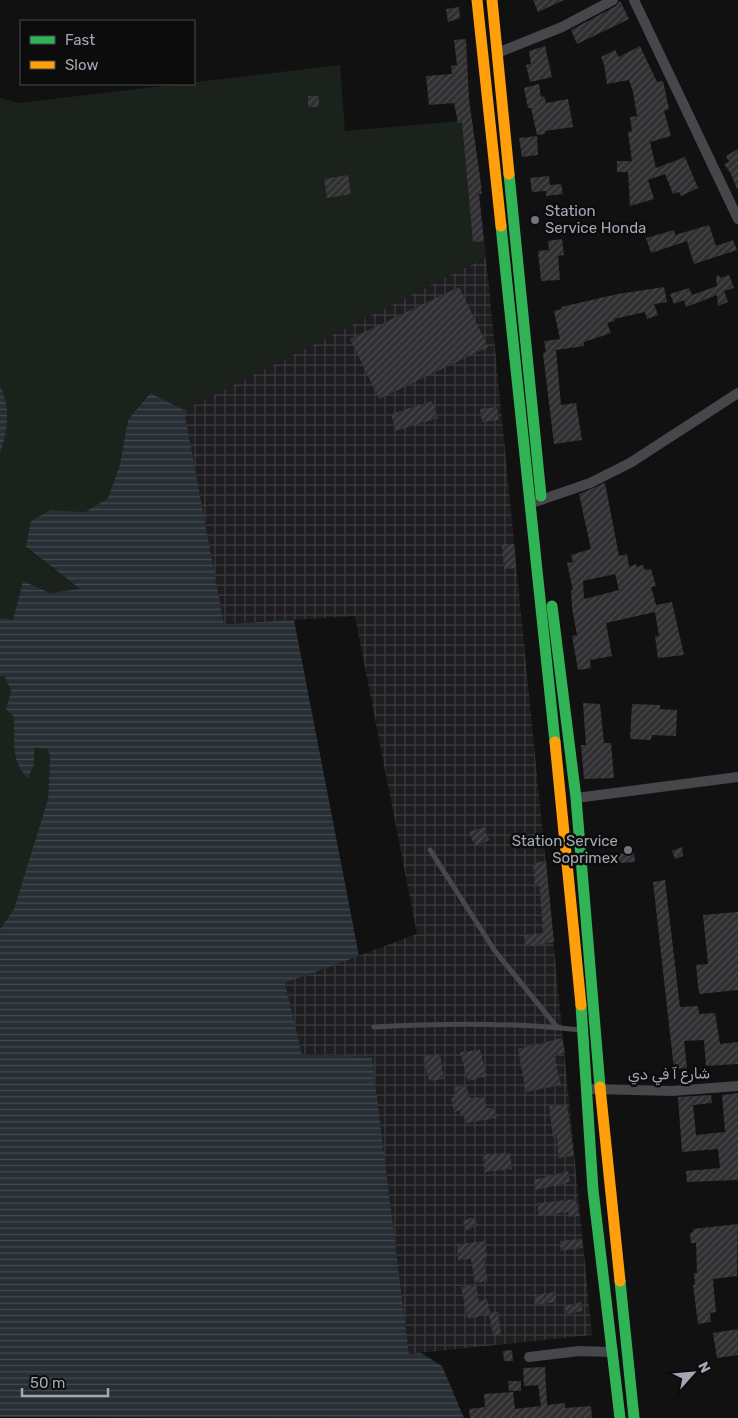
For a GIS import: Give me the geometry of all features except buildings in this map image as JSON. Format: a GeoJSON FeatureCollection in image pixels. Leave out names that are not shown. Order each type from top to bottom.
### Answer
{"type":"FeatureCollection","features":[{"type":"Feature","properties":{"kind":"main road"},"geometry":{"type":"LineString","coordinates":[[477,0],[536,502],[576,798],[600,1089],[634,1418]]}},
{"type":"Feature","properties":{"kind":"main road"},"geometry":{"type":"LineString","coordinates":[[492,0],[583,1030],[594,1190],[620,1418]]}},
{"type":"Feature","properties":{"kind":"street"},"geometry":{"type":"LineString","coordinates":[[497,53],[562,27],[613,0]]}},
{"type":"Feature","properties":{"kind":"street"},"geometry":{"type":"LineString","coordinates":[[634,0],[738,218]]}},
{"type":"Feature","properties":{"kind":"street"},"geometry":{"type":"LineString","coordinates":[[536,502],[590,483],[630,463],[738,393]]}},
{"type":"Feature","properties":{"kind":"street"},"geometry":{"type":"LineString","coordinates":[[576,798],[738,777]]}},
{"type":"Feature","properties":{"kind":"street","name":"شارع آ في دي"},"geometry":{"type":"LineString","coordinates":[[586,1090],[672,1091],[738,1086]]}},
{"type":"Feature","properties":{"kind":"street"},"geometry":{"type":"LineString","coordinates":[[529,1357],[579,1351],[613,1352]]}},
{"type":"Feature","properties":{"kind":"lane"},"geometry":{"type":"LineString","coordinates":[[430,850],[495,951],[557,1027]]}},
{"type":"Feature","properties":{"kind":"lane"},"geometry":{"type":"LineString","coordinates":[[374,1027],[442,1023],[526,1024],[583,1030]]}},
{"type":"Feature","properties":{"kind":"shaded area"},"geometry":{"type":"Polygon","coordinates":[[[340,65],[345,131],[470,120],[486,257],[184,410],[149,393],[128,420],[120,464],[108,498],[85,512],[51,510],[26,548],[81,590],[50,593],[23,582],[13,621],[0,618],[0,98],[19,103],[171,85],[195,85],[195,82],[340,65]]]}},
{"type":"Feature","properties":{"kind":"shaded area"},"geometry":{"type":"Polygon","coordinates":[[[486,257],[592,1335],[409,1354],[372,1057],[302,1054],[285,983],[417,934],[355,616],[224,624],[184,410],[486,257]]]}},
{"type":"Feature","properties":{"kind":"shaded area"},"geometry":{"type":"Polygon","coordinates":[[[0,386],[6,403],[7,419],[0,453],[0,386]]]}},
{"type":"Feature","properties":{"kind":"shaded area"},"geometry":{"type":"Polygon","coordinates":[[[150,393],[184,410],[224,624],[294,620],[359,956],[285,983],[302,1054],[372,1057],[409,1354],[421,1353],[442,1366],[464,1418],[0,1417],[0,929],[14,909],[48,799],[50,757],[48,749],[34,748],[34,764],[28,778],[18,765],[15,750],[14,717],[6,709],[11,690],[4,676],[0,677],[0,618],[13,620],[23,581],[50,593],[80,589],[26,547],[31,521],[51,510],[85,512],[108,498],[120,464],[128,420],[150,393]]]}},
{"type":"Feature","properties":{"kind":"shaded area"},"geometry":{"type":"Polygon","coordinates":[[[4,676],[11,690],[6,708],[14,717],[15,756],[34,764],[33,748],[48,749],[50,757],[48,799],[14,909],[0,929],[0,677],[4,676]]]}},
{"type":"Feature","properties":{"kind":"traffic: fast"},"geometry":{"type":"LineString","coordinates":[[509,174],[541,496]]}},
{"type":"Feature","properties":{"kind":"traffic: fast"},"geometry":{"type":"LineString","coordinates":[[501,226],[555,742]]}},
{"type":"Feature","properties":{"kind":"traffic: fast"},"geometry":{"type":"LineString","coordinates":[[552,606],[576,798],[600,1087]]}},
{"type":"Feature","properties":{"kind":"traffic: fast"},"geometry":{"type":"LineString","coordinates":[[581,1005],[593,1190],[620,1418]]}},
{"type":"Feature","properties":{"kind":"traffic: fast"},"geometry":{"type":"LineString","coordinates":[[620,1281],[634,1418]]}},
{"type":"Feature","properties":{"kind":"traffic: slow"},"geometry":{"type":"LineString","coordinates":[[477,0],[501,226]]}},
{"type":"Feature","properties":{"kind":"traffic: slow"},"geometry":{"type":"LineString","coordinates":[[492,0],[509,174]]}},
{"type":"Feature","properties":{"kind":"traffic: slow"},"geometry":{"type":"LineString","coordinates":[[555,742],[581,1005]]}},
{"type":"Feature","properties":{"kind":"traffic: slow"},"geometry":{"type":"LineString","coordinates":[[600,1087],[620,1281]]}},
{"type":"Feature","properties":{"kind":"place","name":"Station Service Honda"},"geometry":{"type":"Point","coordinates":[535,220]}},
{"type":"Feature","properties":{"kind":"place","name":"Station Service Soprimex"},"geometry":{"type":"Point","coordinates":[628,850]}}]}
